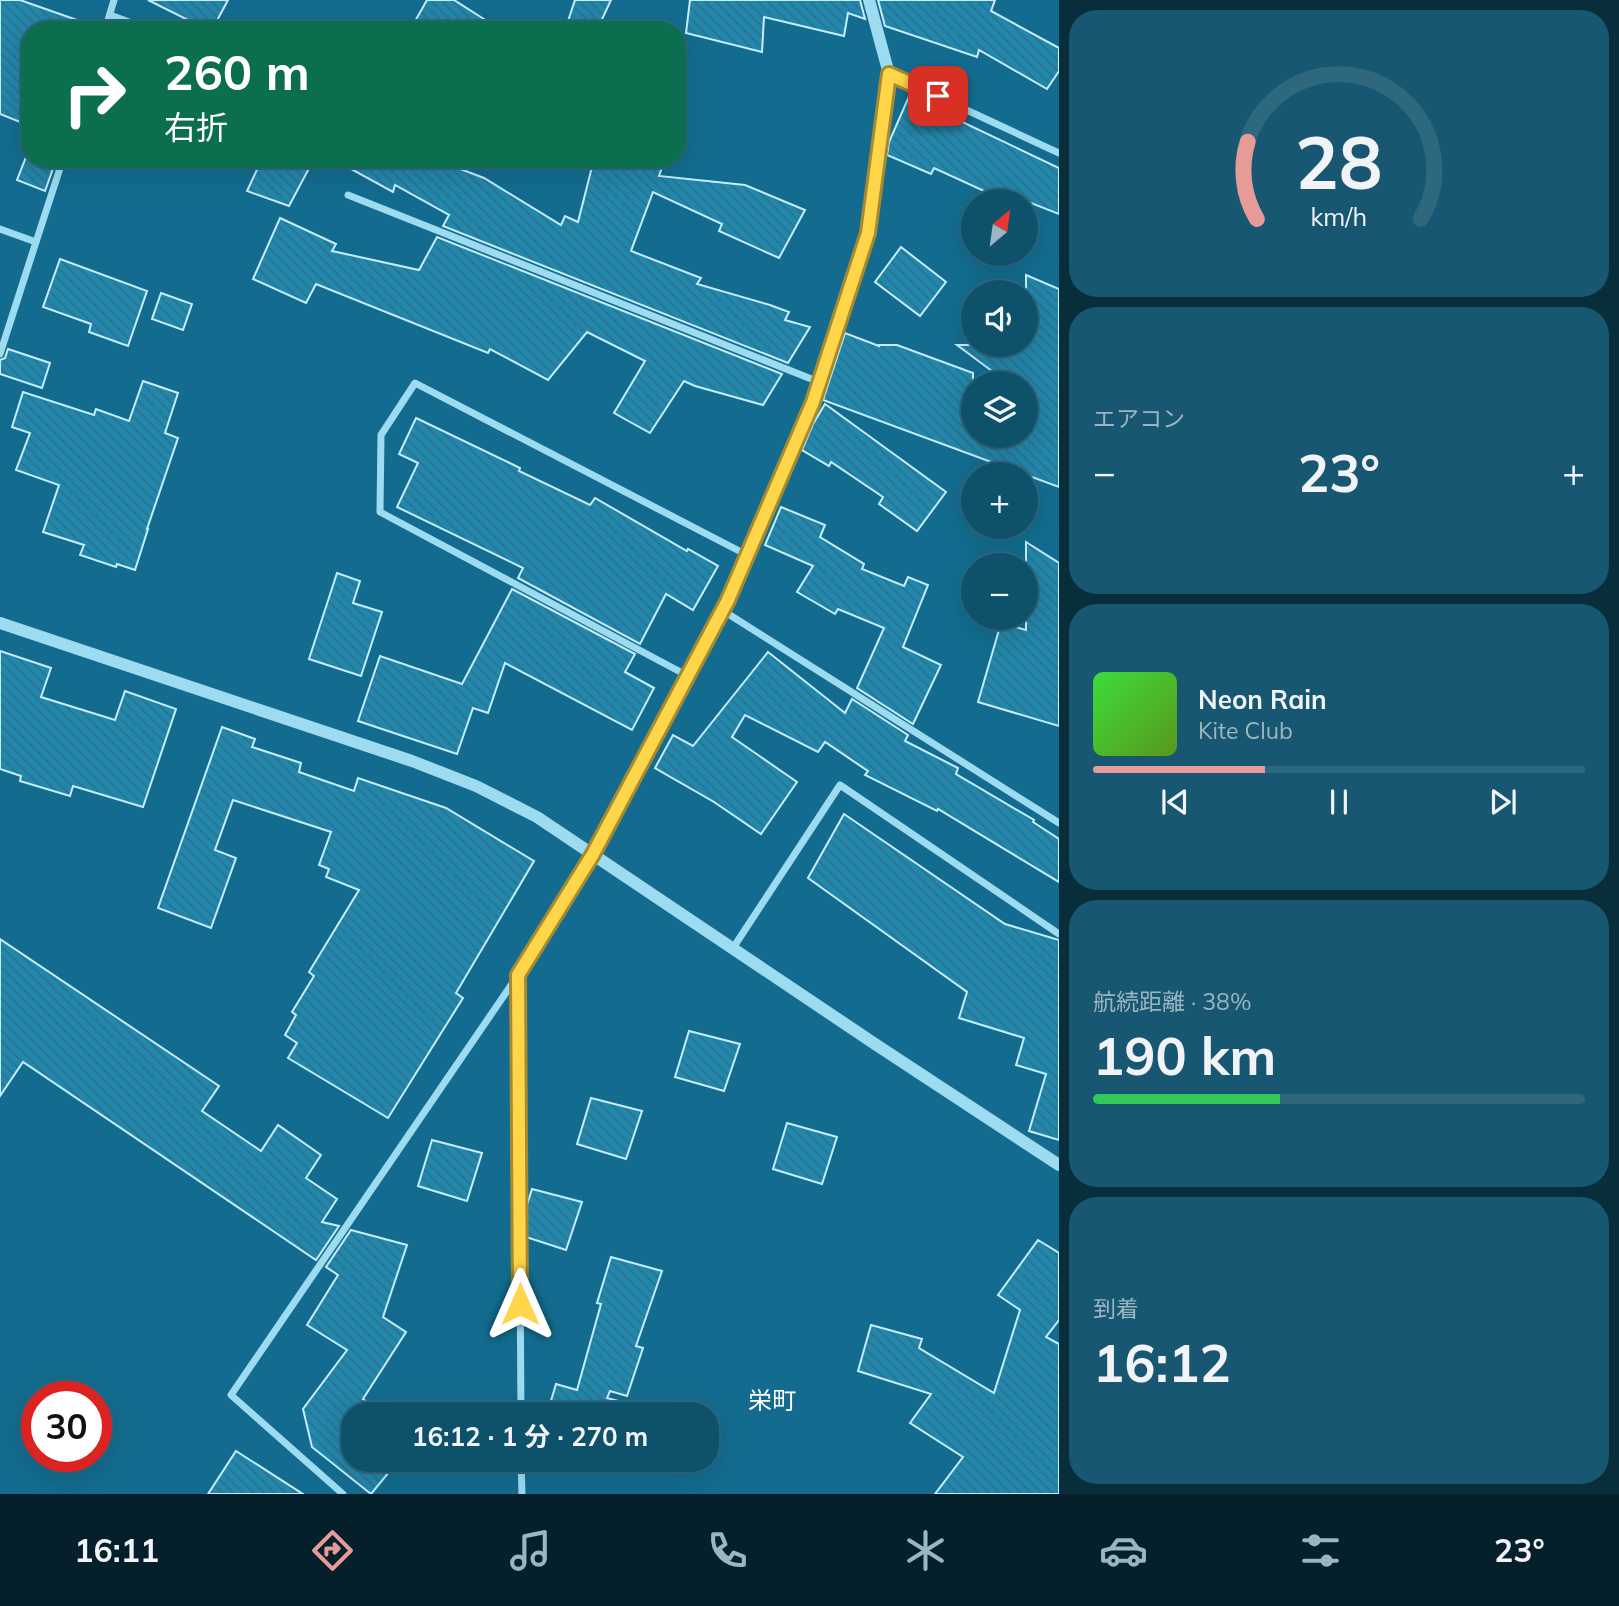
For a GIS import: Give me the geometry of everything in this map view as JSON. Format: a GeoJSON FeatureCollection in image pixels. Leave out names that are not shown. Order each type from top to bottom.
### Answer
{"type":"FeatureCollection","features":[{"type":"Feature","properties":{"kind":"street"},"geometry":{"type":"LineString","coordinates":[[108,21],[114,0]]}},
{"type":"Feature","properties":{"kind":"street"},"geometry":{"type":"LineString","coordinates":[[343,1494],[231,1395],[518,975],[593,854],[722,610],[813,402],[868,233],[889,74],[869,0]]}},
{"type":"Feature","properties":{"kind":"street"},"geometry":{"type":"LineString","coordinates":[[110,15],[126,21]]}},
{"type":"Feature","properties":{"kind":"street"},"geometry":{"type":"LineString","coordinates":[[889,74],[1059,153]]}},
{"type":"Feature","properties":{"kind":"street"},"geometry":{"type":"LineString","coordinates":[[0,354],[60,168]]}},
{"type":"Feature","properties":{"kind":"street"},"geometry":{"type":"LineString","coordinates":[[348,195],[819,382]]}},
{"type":"Feature","properties":{"kind":"street"},"geometry":{"type":"LineString","coordinates":[[0,229],[36,242]]}},
{"type":"Feature","properties":{"kind":"street"},"geometry":{"type":"LineString","coordinates":[[688,676],[380,512],[381,435],[415,383],[747,555]]}},
{"type":"Feature","properties":{"kind":"street"},"geometry":{"type":"LineString","coordinates":[[722,610],[1059,823]]}},
{"type":"Feature","properties":{"kind":"street"},"geometry":{"type":"LineString","coordinates":[[0,622],[412,761],[463,781],[537,817],[1059,1165]]}},
{"type":"Feature","properties":{"kind":"street"},"geometry":{"type":"LineString","coordinates":[[733,948],[840,786],[1059,934]]}},
{"type":"Feature","properties":{"kind":"street"},"geometry":{"type":"LineString","coordinates":[[518,975],[521,1402]]}},
{"type":"Feature","properties":{"kind":"street"},"geometry":{"type":"LineString","coordinates":[[521,1472],[522,1494]]}},
{"type":"Feature","properties":{"kind":"building"},"geometry":{"type":"Polygon","coordinates":[[[0,0],[20,0],[80,21],[21,21],[21,122],[0,114],[0,0]]]}},
{"type":"Feature","properties":{"kind":"building"},"geometry":{"type":"Polygon","coordinates":[[[148,0],[228,0],[217,21],[190,21],[148,0]]]}},
{"type":"Feature","properties":{"kind":"building"},"geometry":{"type":"Polygon","coordinates":[[[427,0],[454,0],[487,21],[415,21],[427,0]]]}},
{"type":"Feature","properties":{"kind":"building"},"geometry":{"type":"Polygon","coordinates":[[[575,0],[611,0],[601,21],[568,21],[575,0]]]}},
{"type":"Feature","properties":{"kind":"building"},"geometry":{"type":"Polygon","coordinates":[[[690,0],[860,0],[865,19],[848,13],[844,36],[764,17],[762,52],[686,33],[690,0]]]}},
{"type":"Feature","properties":{"kind":"building"},"geometry":{"type":"Polygon","coordinates":[[[878,0],[995,0],[991,11],[1059,48],[1059,71],[1047,89],[979,50],[977,57],[885,26],[878,0]]]}},
{"type":"Feature","properties":{"kind":"building"},"geometry":{"type":"Polygon","coordinates":[[[910,94],[958,115],[956,119],[1059,168],[1059,214],[1038,206],[1038,189],[980,189],[934,168],[931,174],[887,155],[889,142],[910,94]]]}},
{"type":"Feature","properties":{"kind":"building"},"geometry":{"type":"Polygon","coordinates":[[[22,168],[53,168],[45,191],[17,180],[22,168]]]}},
{"type":"Feature","properties":{"kind":"building"},"geometry":{"type":"Polygon","coordinates":[[[258,168],[309,168],[289,206],[247,191],[258,168]]]}},
{"type":"Feature","properties":{"kind":"building"},"geometry":{"type":"Polygon","coordinates":[[[349,168],[458,168],[484,178],[561,225],[565,216],[578,222],[592,168],[662,168],[659,176],[745,185],[805,210],[779,258],[719,231],[722,224],[653,192],[631,251],[701,278],[697,284],[789,312],[785,320],[810,327],[788,363],[443,226],[449,215],[395,185],[393,192],[349,168]]]}},
{"type":"Feature","properties":{"kind":"building"},"geometry":{"type":"Polygon","coordinates":[[[280,218],[336,244],[332,251],[419,270],[437,237],[782,374],[763,405],[684,381],[650,433],[614,413],[645,361],[587,332],[548,380],[490,349],[488,353],[316,284],[306,303],[253,279],[280,218]]]}},
{"type":"Feature","properties":{"kind":"building"},"geometry":{"type":"Polygon","coordinates":[[[901,247],[946,282],[920,316],[875,282],[901,247]]]}},
{"type":"Feature","properties":{"kind":"building"},"geometry":{"type":"Polygon","coordinates":[[[60,259],[147,291],[128,346],[89,332],[91,324],[43,307],[60,259]]]}},
{"type":"Feature","properties":{"kind":"building"},"geometry":{"type":"Polygon","coordinates":[[[1038,280],[1059,289],[1059,487],[1038,479],[1038,462],[991,462],[823,400],[845,333],[879,346],[897,345],[968,371],[961,371],[961,448],[1038,448],[1038,371],[992,371],[973,357],[1038,357],[1038,280]]]}},
{"type":"Feature","properties":{"kind":"building"},"geometry":{"type":"Polygon","coordinates":[[[161,293],[192,304],[183,330],[152,319],[161,293]]]}},
{"type":"Feature","properties":{"kind":"building"},"geometry":{"type":"Polygon","coordinates":[[[8,349],[50,363],[42,388],[0,374],[0,360],[5,358],[8,349]]]}},
{"type":"Feature","properties":{"kind":"building"},"geometry":{"type":"Polygon","coordinates":[[[143,381],[178,393],[165,433],[178,438],[135,570],[117,564],[116,567],[80,555],[84,545],[43,532],[59,485],[16,470],[30,433],[12,427],[23,392],[94,415],[96,409],[129,421],[143,381]]]}},
{"type":"Feature","properties":{"kind":"building"},"geometry":{"type":"Polygon","coordinates":[[[825,404],[946,492],[917,531],[879,504],[883,497],[831,462],[829,466],[802,450],[825,404]]]}},
{"type":"Feature","properties":{"kind":"building"},"geometry":{"type":"Polygon","coordinates":[[[416,418],[590,505],[595,498],[718,566],[693,610],[666,594],[640,644],[518,578],[523,568],[397,507],[418,463],[399,454],[416,418]]]}},
{"type":"Feature","properties":{"kind":"building"},"geometry":{"type":"Polygon","coordinates":[[[781,507],[825,525],[820,537],[864,564],[862,569],[904,586],[908,577],[928,585],[903,647],[941,665],[913,724],[857,688],[884,628],[838,609],[835,614],[797,592],[813,566],[765,545],[781,507]]]}},
{"type":"Feature","properties":{"kind":"building"},"geometry":{"type":"Polygon","coordinates":[[[1026,542],[1059,563],[1059,726],[978,702],[999,630],[1038,630],[1038,553],[1026,553],[1026,542]]]}},
{"type":"Feature","properties":{"kind":"building"},"geometry":{"type":"Polygon","coordinates":[[[337,573],[360,581],[353,603],[382,612],[361,676],[309,659],[337,573]]]}},
{"type":"Feature","properties":{"kind":"building"},"geometry":{"type":"Polygon","coordinates":[[[512,589],[635,654],[625,672],[654,688],[632,730],[505,663],[488,713],[473,708],[457,754],[358,721],[380,656],[462,684],[512,589]]]}},
{"type":"Feature","properties":{"kind":"building"},"geometry":{"type":"Polygon","coordinates":[[[0,651],[51,668],[41,697],[115,720],[125,691],[176,709],[143,807],[73,786],[70,796],[20,781],[21,776],[0,769],[0,651]]]}},
{"type":"Feature","properties":{"kind":"building"},"geometry":{"type":"Polygon","coordinates":[[[768,652],[845,713],[852,699],[908,735],[905,741],[958,768],[956,774],[1034,820],[1033,822],[1059,839],[1059,882],[938,809],[937,811],[865,775],[868,771],[825,742],[818,752],[745,715],[732,737],[797,782],[761,834],[714,802],[655,768],[673,735],[693,746],[768,652]]]}},
{"type":"Feature","properties":{"kind":"building"},"geometry":{"type":"Polygon","coordinates":[[[222,727],[255,739],[252,747],[301,763],[299,772],[354,791],[358,778],[446,808],[534,861],[456,993],[463,998],[388,1118],[288,1058],[297,1043],[285,1035],[296,1015],[292,1012],[314,976],[309,972],[359,890],[326,877],[329,869],[319,865],[331,832],[233,800],[215,850],[236,858],[211,928],[158,908],[222,727]]]}},
{"type":"Feature","properties":{"kind":"building"},"geometry":{"type":"Polygon","coordinates":[[[844,814],[1005,924],[1059,940],[1059,1140],[1029,1131],[1046,1074],[1016,1065],[1024,1038],[959,1018],[967,992],[808,878],[844,814]]]}},
{"type":"Feature","properties":{"kind":"building"},"geometry":{"type":"Polygon","coordinates":[[[0,939],[219,1086],[202,1111],[261,1151],[278,1125],[321,1155],[306,1178],[337,1199],[322,1222],[339,1226],[316,1260],[23,1062],[0,1096],[0,939]]]}},
{"type":"Feature","properties":{"kind":"building"},"geometry":{"type":"Polygon","coordinates":[[[689,1031],[740,1044],[724,1091],[675,1077],[689,1031]]]}},
{"type":"Feature","properties":{"kind":"building"},"geometry":{"type":"Polygon","coordinates":[[[591,1098],[642,1111],[626,1159],[577,1144],[591,1098]]]}},
{"type":"Feature","properties":{"kind":"building"},"geometry":{"type":"Polygon","coordinates":[[[787,1123],[837,1137],[822,1184],[773,1169],[787,1123]]]}},
{"type":"Feature","properties":{"kind":"building"},"geometry":{"type":"Polygon","coordinates":[[[432,1140],[482,1153],[467,1201],[418,1186],[432,1140]]]}},
{"type":"Feature","properties":{"kind":"building"},"geometry":{"type":"Polygon","coordinates":[[[532,1189],[582,1202],[566,1250],[526,1237],[526,1208],[532,1189]]]}},
{"type":"Feature","properties":{"kind":"building"},"geometry":{"type":"Polygon","coordinates":[[[351,1230],[407,1245],[383,1317],[406,1332],[363,1399],[367,1402],[341,1402],[341,1470],[312,1447],[303,1409],[347,1350],[307,1325],[338,1275],[326,1267],[351,1230]]]}},
{"type":"Feature","properties":{"kind":"building"},"geometry":{"type":"Polygon","coordinates":[[[1038,1240],[1059,1253],[1059,1320],[1046,1337],[1059,1344],[1059,1494],[935,1494],[963,1457],[910,1423],[931,1394],[858,1371],[871,1325],[922,1339],[919,1348],[994,1393],[1020,1310],[998,1295],[1038,1240]]]}},
{"type":"Feature","properties":{"kind":"building"},"geometry":{"type":"Polygon","coordinates":[[[611,1257],[662,1271],[636,1346],[643,1348],[627,1396],[610,1391],[607,1398],[622,1402],[551,1402],[556,1384],[577,1390],[601,1304],[597,1303],[611,1257]]]}},
{"type":"Feature","properties":{"kind":"building"},"geometry":{"type":"Polygon","coordinates":[[[236,1451],[303,1494],[208,1494],[236,1451]]]}},
{"type":"Feature","properties":{"kind":"building"},"geometry":{"type":"Polygon","coordinates":[[[343,1472],[389,1472],[371,1494],[343,1472]]]}},
{"type":"Feature","properties":{"kind":"district","name":"栄町"},"geometry":{"type":"Point","coordinates":[772,1401]}},
{"type":"Feature","properties":{"kind":"route"},"geometry":{"type":"LineString","coordinates":[[520,1304],[518,975],[593,854],[728,600],[813,402],[868,233],[889,74],[938,96]]}}]}
